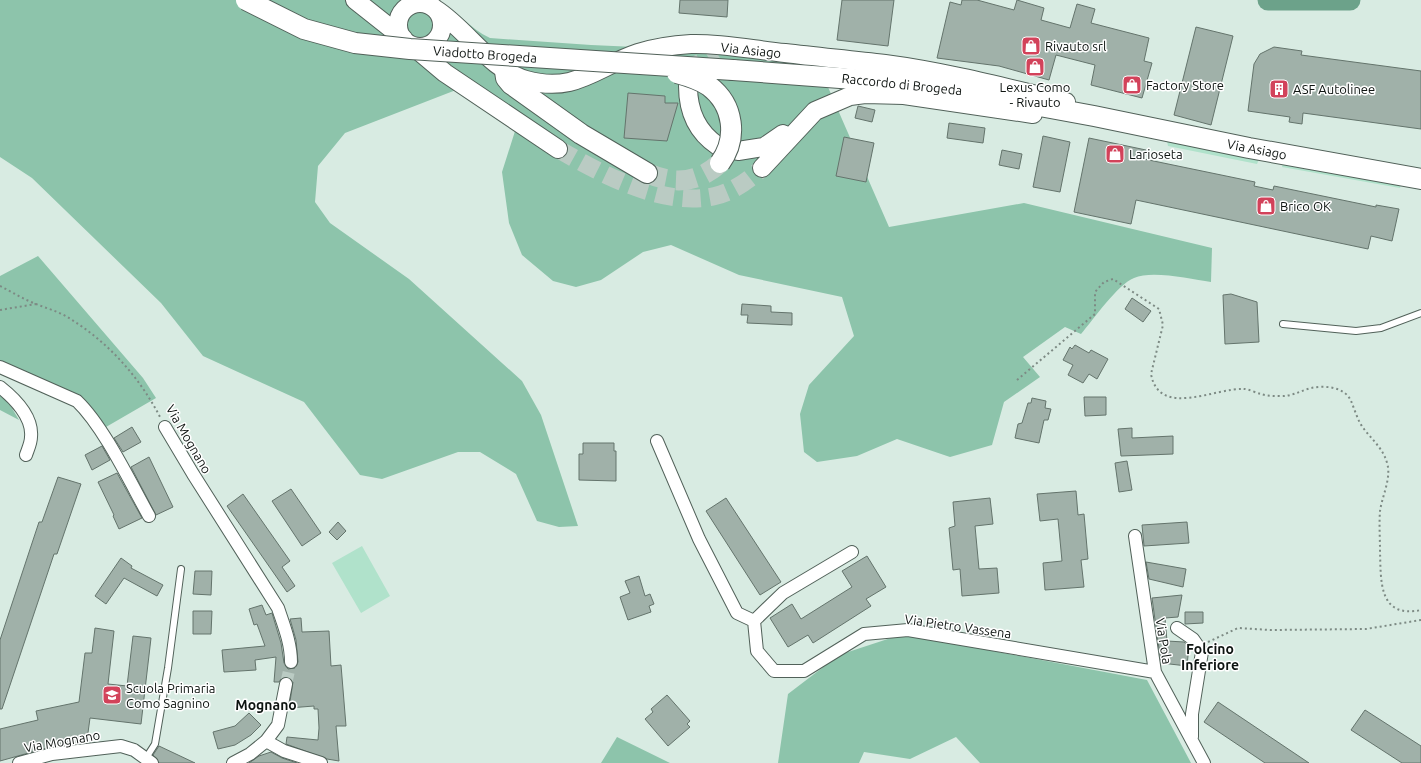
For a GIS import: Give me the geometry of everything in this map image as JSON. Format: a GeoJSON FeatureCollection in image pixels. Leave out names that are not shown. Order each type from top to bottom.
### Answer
{"type":"FeatureCollection","features":[{"type":"Feature","properties":{"kind":"main road","name":"Viadotto Brogeda"},"geometry":{"type":"LineString","coordinates":[[246,0],[304,29],[355,43],[410,49],[733,70]]}},
{"type":"Feature","properties":{"kind":"main road"},"geometry":{"type":"LineString","coordinates":[[654,65],[698,80],[715,91],[724,102],[730,117],[731,136],[726,152],[719,155]]}},
{"type":"Feature","properties":{"kind":"main road","name":"Raccordo di Brogeda"},"geometry":{"type":"LineString","coordinates":[[733,70],[921,84],[1094,116]]}},
{"type":"Feature","properties":{"kind":"main road"},"geometry":{"type":"LineString","coordinates":[[504,71],[506,78],[511,84],[586,137],[647,173]]}},
{"type":"Feature","properties":{"kind":"main road","name":"Via Asiago"},"geometry":{"type":"LineString","coordinates":[[1094,116],[1249,148],[1421,180]]}},
{"type":"Feature","properties":{"kind":"street"},"geometry":{"type":"LineString","coordinates":[[355,0],[445,73],[558,149]]}},
{"type":"Feature","properties":{"kind":"street"},"geometry":{"type":"LineString","coordinates":[[420,4],[442,21],[440,34],[429,45],[424,47],[408,42],[399,30],[400,19],[408,8],[420,4]]}},
{"type":"Feature","properties":{"kind":"street","name":"Via Asiago"},"geometry":{"type":"LineString","coordinates":[[420,4],[450,18],[504,71],[527,80],[545,84],[567,84],[638,53],[654,49],[689,44],[706,44],[740,49],[886,64],[998,86],[1067,102],[1094,116]]}},
{"type":"Feature","properties":{"kind":"street"},"geometry":{"type":"LineString","coordinates":[[717,53],[740,49]]}},
{"type":"Feature","properties":{"kind":"street"},"geometry":{"type":"LineString","coordinates":[[688,86],[688,99],[698,128],[710,141],[719,155]]}},
{"type":"Feature","properties":{"kind":"street","name":"Via Asiago"},"geometry":{"type":"LineString","coordinates":[[762,168],[815,111],[850,96],[880,93],[928,98],[1065,118],[1094,116]]}},
{"type":"Feature","properties":{"kind":"street"},"geometry":{"type":"LineString","coordinates":[[738,151],[764,147],[815,111]]}},
{"type":"Feature","properties":{"kind":"street"},"geometry":{"type":"LineString","coordinates":[[0,367],[78,401],[85,408],[102,434],[149,516]]}},
{"type":"Feature","properties":{"kind":"street"},"geometry":{"type":"LineString","coordinates":[[0,387],[15,402],[27,419],[31,437],[26,455]]}},
{"type":"Feature","properties":{"kind":"street","name":"Via Mognano"},"geometry":{"type":"LineString","coordinates":[[165,427],[278,608],[285,628],[290,652],[290,662]]}},
{"type":"Feature","properties":{"kind":"street"},"geometry":{"type":"LineString","coordinates":[[657,441],[699,539],[737,613],[754,621],[783,593],[852,552]]}},
{"type":"Feature","properties":{"kind":"street","name":"Via Pola"},"geometry":{"type":"LineString","coordinates":[[1135,536],[1154,672],[1204,763]]}},
{"type":"Feature","properties":{"kind":"street","name":"Via Pietro Vassena"},"geometry":{"type":"LineString","coordinates":[[754,621],[757,651],[774,671],[804,670],[864,634],[908,630],[1154,672]]}},
{"type":"Feature","properties":{"kind":"street"},"geometry":{"type":"LineString","coordinates":[[1177,628],[1193,638],[1202,652],[1192,714],[1192,739]]}},
{"type":"Feature","properties":{"kind":"street"},"geometry":{"type":"LineString","coordinates":[[233,763],[250,754],[266,741],[278,725],[286,684]]}},
{"type":"Feature","properties":{"kind":"street"},"geometry":{"type":"LineString","coordinates":[[266,741],[284,751],[322,763]]}},
{"type":"Feature","properties":{"kind":"street","name":"Via Mognano"},"geometry":{"type":"LineString","coordinates":[[19,763],[52,754],[121,746],[134,750],[149,760]]}},
{"type":"Feature","properties":{"kind":"lane"},"geometry":{"type":"LineString","coordinates":[[1283,324],[1356,331],[1381,328],[1421,313]]}},
{"type":"Feature","properties":{"kind":"lane"},"geometry":{"type":"LineString","coordinates":[[149,760],[155,744],[168,668],[180,569]]}},
{"type":"Feature","properties":{"kind":"path"},"geometry":{"type":"LineString","coordinates":[[1017,380],[1096,314],[1095,292],[1104,282],[1113,279],[1159,309],[1163,325],[1151,374],[1153,382],[1163,394],[1183,399],[1244,388],[1263,395],[1281,396],[1290,396],[1312,388],[1330,388],[1340,390],[1349,396],[1362,428],[1377,444],[1388,466],[1388,476],[1380,512],[1381,586],[1385,597],[1392,605],[1402,610],[1421,610]]}},
{"type":"Feature","properties":{"kind":"path","name":"Via Mognano"},"geometry":{"type":"LineString","coordinates":[[0,286],[36,304],[53,309],[72,320],[118,357],[149,396],[165,427]]}},
{"type":"Feature","properties":{"kind":"path"},"geometry":{"type":"LineString","coordinates":[[0,310],[36,304]]}},
{"type":"Feature","properties":{"kind":"path"},"geometry":{"type":"LineString","coordinates":[[1198,646],[1238,628],[1271,630],[1366,629],[1421,620]]}},
{"type":"Feature","properties":{"kind":"green space"},"geometry":{"type":"Polygon","coordinates":[[[0,0],[437,0],[451,9],[476,30],[490,38],[591,45],[814,55],[889,227],[1024,203],[1212,248],[1211,282],[1161,275],[1134,278],[1113,295],[1081,334],[1065,327],[1023,357],[1040,377],[1004,402],[992,445],[950,457],[897,439],[857,456],[817,462],[804,452],[800,414],[809,385],[854,336],[842,297],[739,275],[671,245],[643,252],[601,280],[576,287],[553,281],[522,255],[509,223],[502,172],[516,128],[456,90],[345,133],[318,166],[315,202],[330,223],[409,279],[522,381],[541,415],[578,526],[559,527],[537,521],[516,474],[480,452],[458,452],[382,479],[360,475],[304,402],[203,356],[161,303],[32,178],[0,157],[0,0]]]}},
{"type":"Feature","properties":{"kind":"green space"},"geometry":{"type":"Polygon","coordinates":[[[1167,141],[1259,159],[1257,164],[1168,146],[1167,141]]]}},
{"type":"Feature","properties":{"kind":"green space"},"geometry":{"type":"Polygon","coordinates":[[[1283,163],[1401,185],[1400,188],[1282,167],[1283,163]]]}},
{"type":"Feature","properties":{"kind":"green space"},"geometry":{"type":"Polygon","coordinates":[[[38,256],[143,378],[156,398],[106,427],[93,409],[77,394],[0,363],[0,276],[38,256]]]}},
{"type":"Feature","properties":{"kind":"green space"},"geometry":{"type":"Polygon","coordinates":[[[0,394],[10,405],[19,420],[0,410],[0,394]]]}},
{"type":"Feature","properties":{"kind":"green space"},"geometry":{"type":"Polygon","coordinates":[[[362,546],[390,596],[361,613],[332,563],[362,546]]]}},
{"type":"Feature","properties":{"kind":"green space"},"geometry":{"type":"Polygon","coordinates":[[[903,634],[1147,680],[1191,763],[980,763],[956,737],[910,759],[864,752],[859,763],[778,763],[788,694],[839,655],[903,634]]]}},
{"type":"Feature","properties":{"kind":"green space"},"geometry":{"type":"Polygon","coordinates":[[[617,737],[670,763],[601,763],[617,737]]]}},
{"type":"Feature","properties":{"kind":"building"},"geometry":{"type":"Polygon","coordinates":[[[680,0],[728,0],[727,17],[679,13],[680,0]]]}},
{"type":"Feature","properties":{"kind":"building"},"geometry":{"type":"Polygon","coordinates":[[[842,0],[894,0],[888,46],[837,40],[842,0]]]}},
{"type":"Feature","properties":{"kind":"building"},"geometry":{"type":"Polygon","coordinates":[[[962,0],[977,0],[1014,10],[1017,0],[1044,8],[1041,20],[1070,28],[1077,4],[1095,9],[1091,23],[1149,38],[1144,61],[1152,63],[1142,98],[1091,85],[1095,65],[1056,55],[1049,80],[999,66],[937,58],[950,2],[961,5],[962,0]]]}},
{"type":"Feature","properties":{"kind":"building"},"geometry":{"type":"Polygon","coordinates":[[[1196,27],[1233,36],[1211,125],[1174,115],[1196,27]]]}},
{"type":"Feature","properties":{"kind":"building"},"geometry":{"type":"Polygon","coordinates":[[[1274,47],[1302,51],[1301,55],[1421,71],[1421,129],[1303,113],[1302,124],[1289,122],[1290,117],[1248,111],[1254,64],[1260,54],[1274,47]]]}},
{"type":"Feature","properties":{"kind":"building"},"geometry":{"type":"Polygon","coordinates":[[[628,93],[665,96],[665,103],[678,103],[667,141],[624,138],[628,93]]]}},
{"type":"Feature","properties":{"kind":"building"},"geometry":{"type":"Polygon","coordinates":[[[858,106],[875,110],[872,122],[855,118],[858,106]]]}},
{"type":"Feature","properties":{"kind":"building"},"geometry":{"type":"Polygon","coordinates":[[[949,123],[985,128],[983,143],[947,138],[949,123]]]}},
{"type":"Feature","properties":{"kind":"building"},"geometry":{"type":"Polygon","coordinates":[[[1043,136],[1070,142],[1060,192],[1033,187],[1043,136]]]}},
{"type":"Feature","properties":{"kind":"building"},"geometry":{"type":"Polygon","coordinates":[[[844,137],[874,143],[866,182],[836,176],[844,137]]]}},
{"type":"Feature","properties":{"kind":"building","name":"Brico OK"},"geometry":{"type":"Polygon","coordinates":[[[1089,138],[1146,150],[1144,159],[1255,182],[1254,186],[1273,190],[1274,186],[1376,207],[1376,205],[1399,209],[1392,241],[1371,236],[1368,249],[1136,200],[1131,224],[1074,212],[1089,138]]]}},
{"type":"Feature","properties":{"kind":"building"},"geometry":{"type":"Polygon","coordinates":[[[1002,150],[1022,154],[1019,169],[999,165],[1002,150]]]}},
{"type":"Feature","properties":{"kind":"building"},"geometry":{"type":"Polygon","coordinates":[[[1231,294],[1257,302],[1259,342],[1225,344],[1223,295],[1231,294]]]}},
{"type":"Feature","properties":{"kind":"building"},"geometry":{"type":"Polygon","coordinates":[[[1132,298],[1151,311],[1143,322],[1125,309],[1132,298]]]}},
{"type":"Feature","properties":{"kind":"building"},"geometry":{"type":"Polygon","coordinates":[[[742,304],[771,306],[771,312],[792,313],[792,325],[747,323],[748,315],[741,315],[742,304]]]}},
{"type":"Feature","properties":{"kind":"building"},"geometry":{"type":"Polygon","coordinates":[[[1075,345],[1089,353],[1091,350],[1108,359],[1097,379],[1089,374],[1083,383],[1068,375],[1073,365],[1063,360],[1070,347],[1072,349],[1075,345]]]}},
{"type":"Feature","properties":{"kind":"building"},"geometry":{"type":"Polygon","coordinates":[[[1084,397],[1106,397],[1106,415],[1085,416],[1084,397]]]}},
{"type":"Feature","properties":{"kind":"building"},"geometry":{"type":"Polygon","coordinates":[[[1032,398],[1046,401],[1045,408],[1051,409],[1048,420],[1044,420],[1039,443],[1015,438],[1018,424],[1022,423],[1028,403],[1031,403],[1032,398]]]}},
{"type":"Feature","properties":{"kind":"building"},"geometry":{"type":"Polygon","coordinates":[[[132,427],[141,442],[123,452],[114,438],[132,427]]]}},
{"type":"Feature","properties":{"kind":"building"},"geometry":{"type":"Polygon","coordinates":[[[1132,428],[1132,438],[1173,436],[1173,454],[1121,456],[1118,429],[1132,428]]]}},
{"type":"Feature","properties":{"kind":"building"},"geometry":{"type":"Polygon","coordinates":[[[583,443],[614,443],[614,451],[616,451],[616,481],[579,480],[579,454],[583,454],[583,443]]]}},
{"type":"Feature","properties":{"kind":"building"},"geometry":{"type":"Polygon","coordinates":[[[102,446],[110,460],[92,470],[85,455],[102,446]]]}},
{"type":"Feature","properties":{"kind":"building"},"geometry":{"type":"Polygon","coordinates":[[[149,457],[173,507],[156,515],[131,467],[149,457]]]}},
{"type":"Feature","properties":{"kind":"building"},"geometry":{"type":"Polygon","coordinates":[[[1127,461],[1132,490],[1119,492],[1115,463],[1127,461]]]}},
{"type":"Feature","properties":{"kind":"building"},"geometry":{"type":"Polygon","coordinates":[[[117,473],[142,518],[119,529],[98,482],[117,473]]]}},
{"type":"Feature","properties":{"kind":"building"},"geometry":{"type":"Polygon","coordinates":[[[58,477],[81,484],[57,554],[54,554],[2,709],[0,709],[0,640],[39,522],[42,522],[58,477]]]}},
{"type":"Feature","properties":{"kind":"building"},"geometry":{"type":"Polygon","coordinates":[[[291,489],[321,533],[302,546],[272,501],[291,489]]]}},
{"type":"Feature","properties":{"kind":"building"},"geometry":{"type":"Polygon","coordinates":[[[1076,491],[1078,515],[1084,514],[1088,559],[1081,560],[1084,587],[1045,590],[1043,563],[1062,561],[1058,519],[1040,521],[1037,494],[1076,491]]]}},
{"type":"Feature","properties":{"kind":"building"},"geometry":{"type":"Polygon","coordinates":[[[243,494],[290,561],[282,567],[295,586],[287,592],[227,506],[243,494]]]}},
{"type":"Feature","properties":{"kind":"building"},"geometry":{"type":"Polygon","coordinates":[[[726,498],[781,582],[760,595],[706,511],[726,498]]]}},
{"type":"Feature","properties":{"kind":"building"},"geometry":{"type":"Polygon","coordinates":[[[990,498],[993,524],[975,526],[979,569],[997,568],[999,593],[962,596],[960,569],[953,570],[949,528],[955,526],[953,502],[990,498]]]}},
{"type":"Feature","properties":{"kind":"building"},"geometry":{"type":"Polygon","coordinates":[[[338,522],[346,531],[337,540],[329,532],[338,522]]]}},
{"type":"Feature","properties":{"kind":"building"},"geometry":{"type":"Polygon","coordinates":[[[1187,522],[1189,543],[1144,546],[1142,525],[1187,522]]]}},
{"type":"Feature","properties":{"kind":"building"},"geometry":{"type":"Polygon","coordinates":[[[867,556],[886,587],[866,599],[871,606],[813,643],[808,635],[788,647],[770,618],[792,604],[801,619],[852,587],[842,571],[867,556]]]}},
{"type":"Feature","properties":{"kind":"building"},"geometry":{"type":"Polygon","coordinates":[[[121,558],[132,566],[131,568],[163,585],[157,596],[124,578],[106,604],[95,596],[121,558]]]}},
{"type":"Feature","properties":{"kind":"building"},"geometry":{"type":"Polygon","coordinates":[[[1146,562],[1186,569],[1183,587],[1149,579],[1146,562]]]}},
{"type":"Feature","properties":{"kind":"building"},"geometry":{"type":"Polygon","coordinates":[[[195,571],[212,571],[211,595],[193,594],[195,571]]]}},
{"type":"Feature","properties":{"kind":"building"},"geometry":{"type":"Polygon","coordinates":[[[639,576],[645,596],[650,594],[654,604],[649,606],[651,612],[628,620],[620,597],[630,593],[625,581],[639,576]]]}},
{"type":"Feature","properties":{"kind":"building"},"geometry":{"type":"Polygon","coordinates":[[[1182,595],[1178,617],[1165,618],[1167,641],[1184,642],[1189,646],[1187,666],[1161,663],[1152,598],[1182,595]]]}},
{"type":"Feature","properties":{"kind":"building"},"geometry":{"type":"Polygon","coordinates":[[[262,605],[266,615],[272,613],[281,643],[284,663],[288,669],[295,668],[298,662],[296,640],[290,619],[301,618],[302,632],[329,631],[331,666],[341,665],[346,726],[336,726],[339,761],[327,759],[286,744],[287,737],[318,740],[318,709],[314,709],[314,706],[289,708],[293,682],[287,677],[281,679],[279,682],[274,682],[276,657],[255,660],[256,670],[224,672],[222,650],[265,646],[257,624],[254,625],[249,609],[262,605]]]}},
{"type":"Feature","properties":{"kind":"building"},"geometry":{"type":"Polygon","coordinates":[[[193,611],[212,611],[211,634],[193,634],[193,611]]]}},
{"type":"Feature","properties":{"kind":"building"},"geometry":{"type":"Polygon","coordinates":[[[1185,612],[1203,612],[1203,623],[1185,624],[1185,612]]]}},
{"type":"Feature","properties":{"kind":"building","name":"Scuola Primaria Como Sagnino"},"geometry":{"type":"Polygon","coordinates":[[[95,628],[114,631],[108,684],[127,686],[133,636],[151,638],[141,724],[90,718],[87,740],[50,747],[0,761],[0,729],[38,720],[36,711],[79,702],[85,653],[92,653],[95,628]]]}},
{"type":"Feature","properties":{"kind":"building"},"geometry":{"type":"Polygon","coordinates":[[[667,695],[690,721],[687,724],[690,727],[668,746],[645,719],[653,712],[651,709],[667,695]]]}},
{"type":"Feature","properties":{"kind":"building"},"geometry":{"type":"Polygon","coordinates":[[[1218,702],[1309,763],[1265,763],[1204,722],[1218,702]]]}},
{"type":"Feature","properties":{"kind":"building"},"geometry":{"type":"Polygon","coordinates":[[[1365,710],[1421,746],[1421,763],[1402,763],[1351,730],[1365,710]]]}},
{"type":"Feature","properties":{"kind":"building"},"geometry":{"type":"Polygon","coordinates":[[[249,713],[261,725],[251,735],[235,745],[218,749],[213,732],[235,726],[249,713]]]}},
{"type":"Feature","properties":{"kind":"building"},"geometry":{"type":"Polygon","coordinates":[[[159,746],[195,763],[159,763],[153,755],[159,746]]]}},
{"type":"Feature","properties":{"kind":"building"},"geometry":{"type":"Polygon","coordinates":[[[271,752],[282,758],[297,763],[249,763],[259,756],[271,752]]]}},
{"type":"Feature","properties":{"kind":"waterway"},"geometry":{"type":"LineString","coordinates":[[1268,0],[1350,0]]}},
{"type":"Feature","properties":{"kind":"tunnel"},"geometry":{"type":"LineString","coordinates":[[691,77],[698,64],[717,53]]}},
{"type":"Feature","properties":{"kind":"tunnel"},"geometry":{"type":"LineString","coordinates":[[558,149],[613,178],[654,193],[675,197],[695,198],[722,194],[740,185],[762,168]]}},
{"type":"Feature","properties":{"kind":"tunnel"},"geometry":{"type":"LineString","coordinates":[[647,173],[667,179],[685,180],[703,175],[720,163]]}},
{"type":"Feature","properties":{"kind":"tunnel"},"geometry":{"type":"LineString","coordinates":[[286,684],[291,662]]}},
{"type":"Feature","properties":{"kind":"place","name":"Rivauto srl"},"geometry":{"type":"Point","coordinates":[1031,46]}},
{"type":"Feature","properties":{"kind":"place","name":"Lexus Como - Rivauto"},"geometry":{"type":"Point","coordinates":[1035,67]}},
{"type":"Feature","properties":{"kind":"place","name":"Factory Store"},"geometry":{"type":"Point","coordinates":[1132,85]}},
{"type":"Feature","properties":{"kind":"place","name":"ASF Autolinee"},"geometry":{"type":"Point","coordinates":[1279,89]}},
{"type":"Feature","properties":{"kind":"place","name":"Larioseta"},"geometry":{"type":"Point","coordinates":[1115,154]}},
{"type":"Feature","properties":{"kind":"place","name":"Brico OK"},"geometry":{"type":"Point","coordinates":[1266,206]}},
{"type":"Feature","properties":{"kind":"place","name":"Scuola Primaria Como Sagnino"},"geometry":{"type":"Point","coordinates":[112,695]}},
{"type":"Feature","properties":{"kind":"district","name":"Folcino Inferiore"},"geometry":{"type":"Point","coordinates":[1210,658]}},
{"type":"Feature","properties":{"kind":"district","name":"Mognano"},"geometry":{"type":"Point","coordinates":[266,705]}}]}
